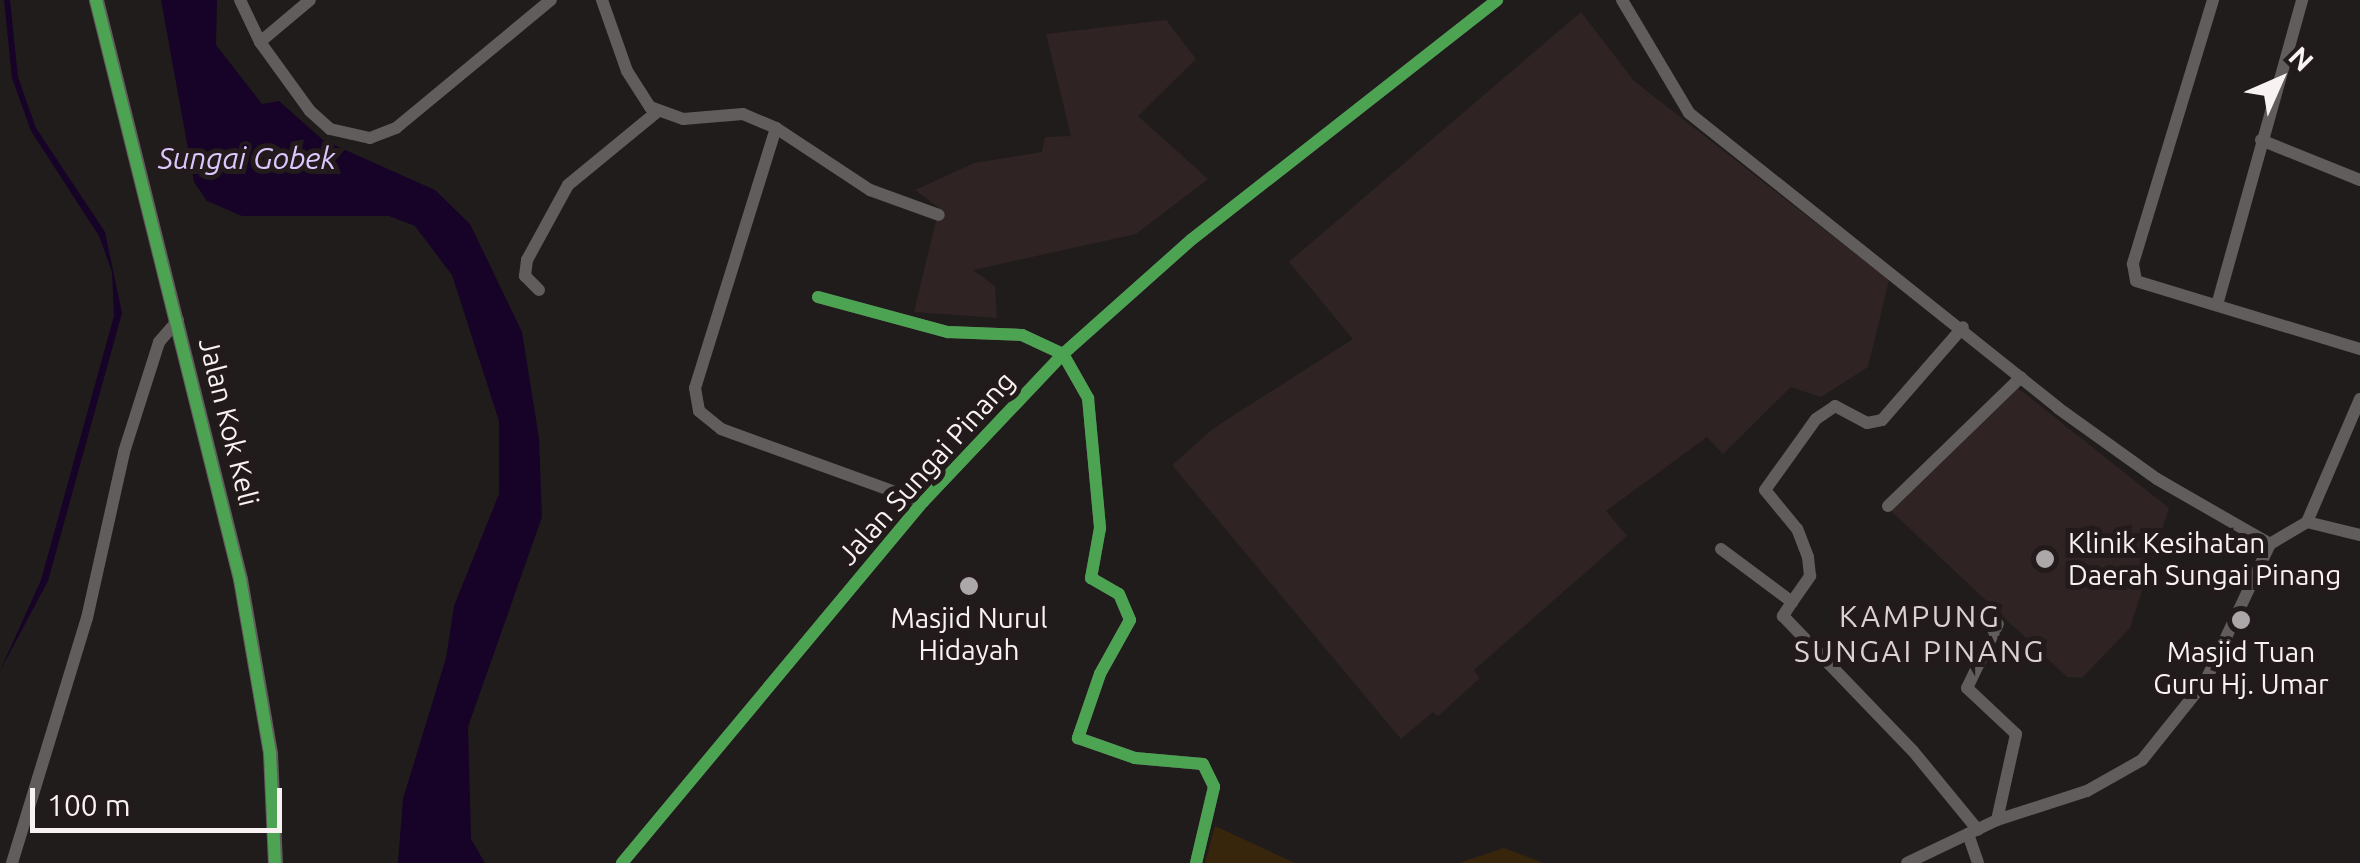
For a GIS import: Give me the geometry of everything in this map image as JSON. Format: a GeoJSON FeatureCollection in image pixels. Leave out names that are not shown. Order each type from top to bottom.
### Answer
{"type":"FeatureCollection","features":[{"type":"Feature","properties":{"kind":"street","name":"Jalan Kok Keli"},"geometry":{"type":"LineString","coordinates":[[96,0],[178,320],[260,676],[275,863]]}},
{"type":"Feature","properties":{"kind":"street"},"geometry":{"type":"LineString","coordinates":[[240,0],[260,42],[322,123],[370,138],[396,128],[551,0]]}},
{"type":"Feature","properties":{"kind":"street"},"geometry":{"type":"LineString","coordinates":[[260,42],[310,0]]}},
{"type":"Feature","properties":{"kind":"street"},"geometry":{"type":"LineString","coordinates":[[602,0],[627,71],[658,112],[694,119],[742,114],[776,128],[870,190],[939,216]]}},
{"type":"Feature","properties":{"kind":"street","name":"Jalan Sungai Pinang"},"geometry":{"type":"LineString","coordinates":[[622,863],[923,502],[1064,354],[1191,240],[1497,0]]}},
{"type":"Feature","properties":{"kind":"street"},"geometry":{"type":"LineString","coordinates":[[1622,0],[1689,113],[2021,377],[2158,479],[2270,544]]}},
{"type":"Feature","properties":{"kind":"street"},"geometry":{"type":"LineString","coordinates":[[2213,0],[2133,264],[2136,281],[2360,349]]}},
{"type":"Feature","properties":{"kind":"street"},"geometry":{"type":"LineString","coordinates":[[2216,305],[2302,0]]}},
{"type":"Feature","properties":{"kind":"street"},"geometry":{"type":"LineString","coordinates":[[539,290],[525,276],[527,260],[568,185],[658,112]]}},
{"type":"Feature","properties":{"kind":"street"},"geometry":{"type":"LineString","coordinates":[[776,128],[695,388],[700,411],[721,429],[923,502]]}},
{"type":"Feature","properties":{"kind":"street"},"geometry":{"type":"LineString","coordinates":[[2261,140],[2360,180]]}},
{"type":"Feature","properties":{"kind":"street"},"geometry":{"type":"LineString","coordinates":[[818,297],[948,332],[1022,335],[1064,354],[1088,398],[1100,528],[1091,578],[1119,594],[1130,620],[1100,674],[1078,738],[1135,758],[1203,764],[1214,788],[1196,863]]}},
{"type":"Feature","properties":{"kind":"street"},"geometry":{"type":"LineString","coordinates":[[12,863],[88,618],[138,405],[160,342],[178,320]]}},
{"type":"Feature","properties":{"kind":"street"},"geometry":{"type":"LineString","coordinates":[[1963,328],[1882,420],[1866,423],[1835,406],[1816,419],[1765,490],[1797,529],[1808,556],[1810,576],[1783,616],[1900,736],[1973,832],[1978,863]]}},
{"type":"Feature","properties":{"kind":"street"},"geometry":{"type":"LineString","coordinates":[[1888,506],[2021,377]]}},
{"type":"Feature","properties":{"kind":"street"},"geometry":{"type":"LineString","coordinates":[[1907,863],[1997,820],[2087,791],[2142,760],[2206,680],[2270,544],[2307,522],[2360,398]]}},
{"type":"Feature","properties":{"kind":"street"},"geometry":{"type":"LineString","coordinates":[[2307,522],[2360,535]]}},
{"type":"Feature","properties":{"kind":"street"},"geometry":{"type":"LineString","coordinates":[[1722,550],[1792,602]]}},
{"type":"Feature","properties":{"kind":"street"},"geometry":{"type":"LineString","coordinates":[[1997,820],[2016,734],[1967,688],[1998,624]]}},
{"type":"Feature","properties":{"kind":"shaded area"},"geometry":{"type":"Polygon","coordinates":[[[1581,12],[1634,81],[1889,280],[1868,367],[1821,397],[1791,387],[1723,454],[1707,437],[1606,511],[1627,536],[1474,670],[1480,678],[1438,716],[1433,712],[1401,739],[1172,465],[1214,428],[1353,339],[1289,262],[1581,12]]]}},
{"type":"Feature","properties":{"kind":"shaded area"},"geometry":{"type":"Polygon","coordinates":[[[1166,20],[1196,59],[1138,116],[1208,179],[1136,234],[973,270],[995,286],[997,318],[914,312],[939,208],[915,190],[974,163],[1042,152],[1045,137],[1071,136],[1046,34],[1166,20]]]}},
{"type":"Feature","properties":{"kind":"shaded area","name":"Klinik Kesihatan Daerah Sungai Pinang"},"geometry":{"type":"Polygon","coordinates":[[[2018,388],[2169,508],[2130,628],[2082,678],[2067,677],[1890,510],[2018,388]]]}},
{"type":"Feature","properties":{"kind":"shaded area"},"geometry":{"type":"Polygon","coordinates":[[[1215,826],[1295,863],[1205,863],[1215,826]]]}},
{"type":"Feature","properties":{"kind":"shaded area"},"geometry":{"type":"Polygon","coordinates":[[[1504,848],[1544,863],[1459,863],[1504,848]]]}},
{"type":"Feature","properties":{"kind":"water","name":"Sungai Gobek"},"geometry":{"type":"Polygon","coordinates":[[[4,0],[10,0],[18,77],[36,128],[105,232],[122,313],[48,581],[0,671],[41,580],[114,316],[112,272],[99,236],[31,131],[12,78],[4,0]]]}},
{"type":"Feature","properties":{"kind":"water","name":"Sungai Gobek"},"geometry":{"type":"Polygon","coordinates":[[[161,0],[217,0],[216,45],[262,104],[279,101],[323,140],[435,190],[470,224],[522,332],[539,438],[542,517],[468,727],[471,839],[485,863],[398,863],[403,799],[446,658],[454,606],[499,494],[499,421],[452,275],[415,226],[389,216],[242,216],[207,201],[194,182],[161,0]]]}},
{"type":"Feature","properties":{"kind":"cycle path"},"geometry":{"type":"LineString","coordinates":[[96,0],[240,579],[270,753],[275,863]]}},
{"type":"Feature","properties":{"kind":"cycle path"},"geometry":{"type":"LineString","coordinates":[[622,863],[923,502],[1063,354],[1191,240],[1497,0]]}},
{"type":"Feature","properties":{"kind":"cycle path"},"geometry":{"type":"LineString","coordinates":[[818,297],[948,332],[1022,335],[1063,354],[1088,398],[1100,528],[1091,578],[1119,594],[1130,620],[1100,674],[1078,738],[1135,758],[1203,764],[1214,787],[1196,863]]}},
{"type":"Feature","properties":{"kind":"place","name":"Klinik Kesihatan Daerah Sungai Pinang"},"geometry":{"type":"Point","coordinates":[2045,559]}},
{"type":"Feature","properties":{"kind":"place","name":"Masjid Nurul Hidayah"},"geometry":{"type":"Point","coordinates":[969,586]}},
{"type":"Feature","properties":{"kind":"place","name":"Masjid Tuan Guru Hj. Umar"},"geometry":{"type":"Point","coordinates":[2241,620]}},
{"type":"Feature","properties":{"kind":"district","name":"KAMPUNG SUNGAI PINANG"},"geometry":{"type":"Point","coordinates":[1920,633]}}]}
